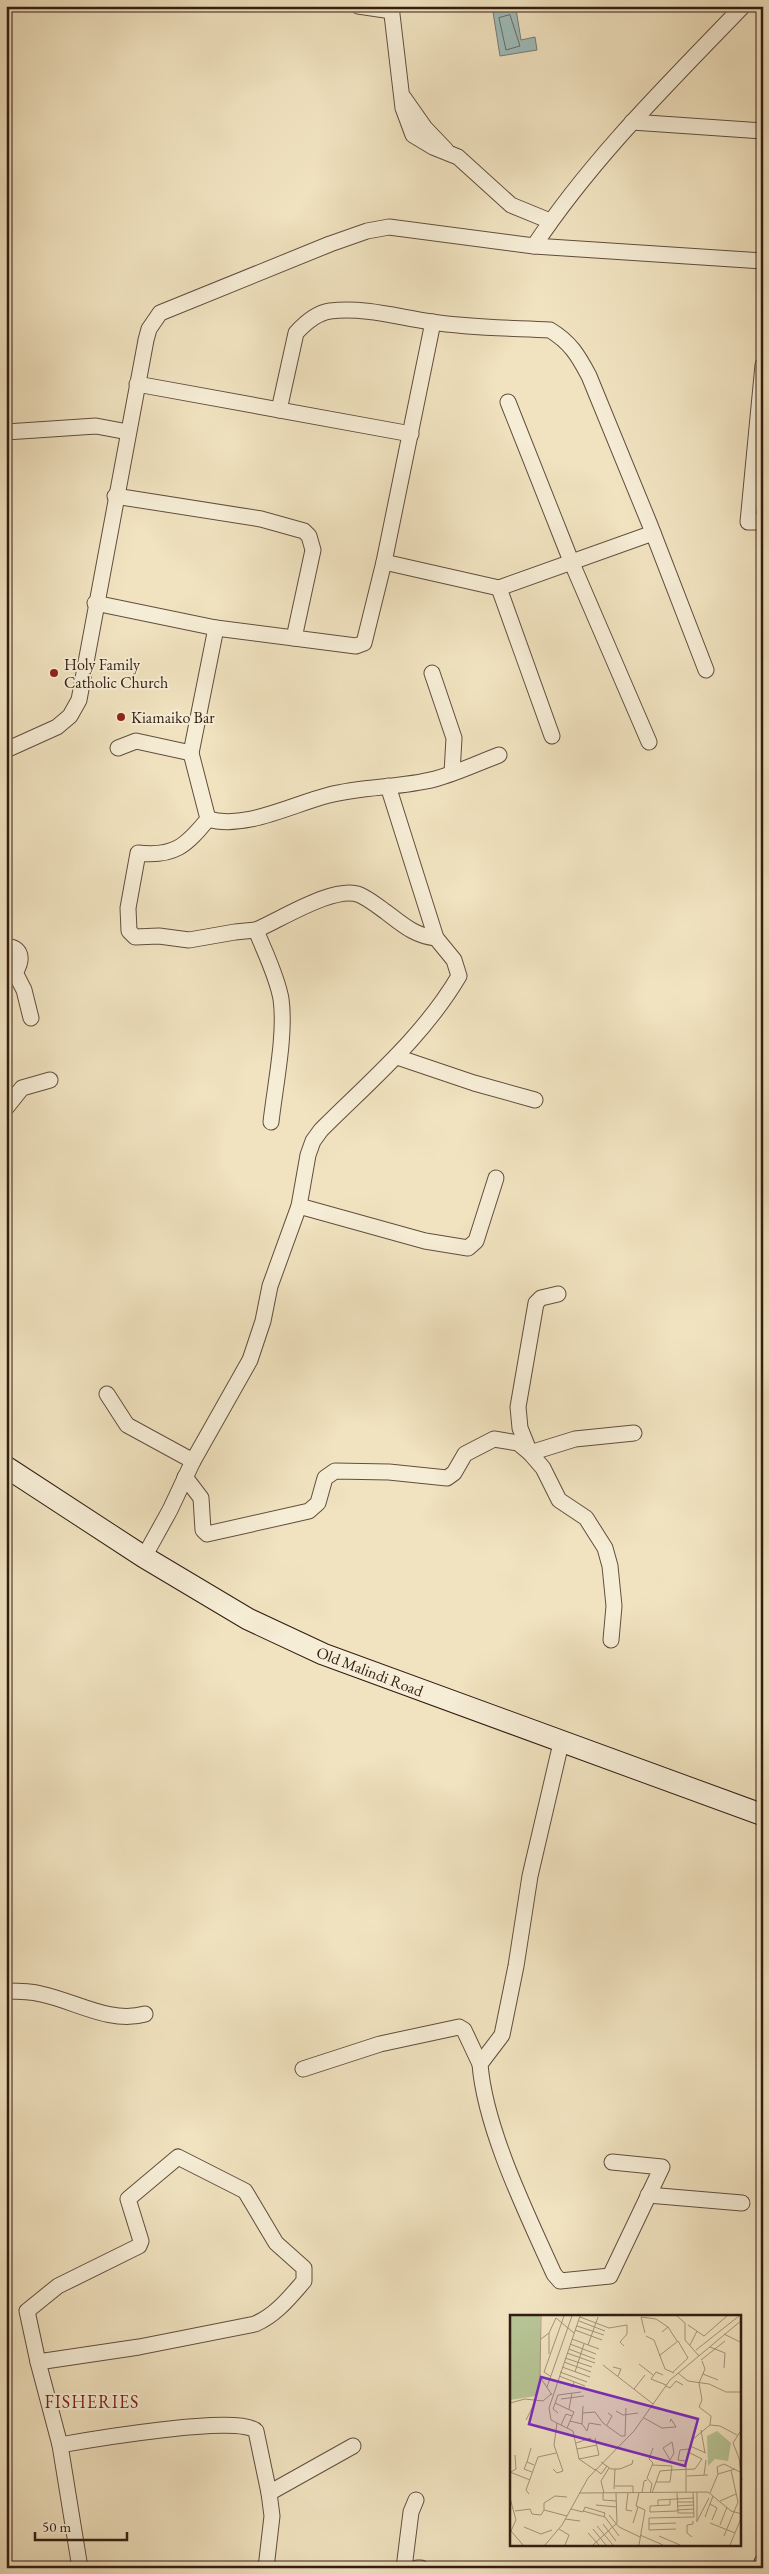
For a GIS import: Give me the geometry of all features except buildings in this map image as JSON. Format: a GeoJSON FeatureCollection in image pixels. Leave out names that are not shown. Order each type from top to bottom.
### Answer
{"type":"FeatureCollection","features":[{"type":"Feature","properties":{"kind":"main road","name":"Old Malindi Road"},"geometry":{"type":"LineString","coordinates":[[6,1468],[144,1557],[248,1620],[322,1654],[561,1743],[609,1758],[763,1815]]}},
{"type":"Feature","properties":{"kind":"street"},"geometry":{"type":"LineString","coordinates":[[358,6],[392,9],[402,94],[406,117],[413,135],[433,147],[458,157],[511,205],[550,221]]}},
{"type":"Feature","properties":{"kind":"street"},"geometry":{"type":"LineString","coordinates":[[534,246],[550,221],[632,122],[743,6]]}},
{"type":"Feature","properties":{"kind":"street"},"geometry":{"type":"LineString","coordinates":[[632,122],[763,131]]}},
{"type":"Feature","properties":{"kind":"street"},"geometry":{"type":"LineString","coordinates":[[6,750],[57,727],[70,716],[79,700],[137,384],[149,329],[160,313],[330,244],[389,227],[534,246],[763,261]]}},
{"type":"Feature","properties":{"kind":"street"},"geometry":{"type":"LineString","coordinates":[[279,410],[296,333],[304,324],[318,315],[329,311],[371,310],[433,322],[550,330],[566,340],[576,352],[589,376],[706,670]]}},
{"type":"Feature","properties":{"kind":"street"},"geometry":{"type":"LineString","coordinates":[[96,603],[216,628],[356,646],[364,643],[384,562],[433,322]]}},
{"type":"Feature","properties":{"kind":"street"},"geometry":{"type":"LineString","coordinates":[[763,365],[748,522],[763,522]]}},
{"type":"Feature","properties":{"kind":"street"},"geometry":{"type":"LineString","coordinates":[[137,384],[411,434]]}},
{"type":"Feature","properties":{"kind":"street"},"geometry":{"type":"LineString","coordinates":[[508,402],[571,561],[649,742]]}},
{"type":"Feature","properties":{"kind":"street"},"geometry":{"type":"LineString","coordinates":[[6,432],[96,426],[128,432]]}},
{"type":"Feature","properties":{"kind":"street"},"geometry":{"type":"LineString","coordinates":[[115,496],[261,518],[304,531],[309,536],[313,550],[294,638]]}},
{"type":"Feature","properties":{"kind":"street"},"geometry":{"type":"LineString","coordinates":[[384,562],[499,588],[653,533]]}},
{"type":"Feature","properties":{"kind":"street"},"geometry":{"type":"LineString","coordinates":[[499,588],[552,736]]}},
{"type":"Feature","properties":{"kind":"street"},"geometry":{"type":"LineString","coordinates":[[208,819],[191,753],[216,628]]}},
{"type":"Feature","properties":{"kind":"street"},"geometry":{"type":"LineString","coordinates":[[432,673],[454,738],[452,772]]}},
{"type":"Feature","properties":{"kind":"street"},"geometry":{"type":"LineString","coordinates":[[118,748],[136,741],[191,753]]}},
{"type":"Feature","properties":{"kind":"street"},"geometry":{"type":"LineString","coordinates":[[208,819],[234,822],[330,794],[435,778],[499,754]]}},
{"type":"Feature","properties":{"kind":"street"},"geometry":{"type":"LineString","coordinates":[[144,1557],[193,1461],[250,1360],[263,1321],[270,1286],[299,1206],[312,1141],[320,1130],[397,1057],[435,1013],[459,976],[454,960],[436,938],[388,786]]}},
{"type":"Feature","properties":{"kind":"street"},"geometry":{"type":"LineString","coordinates":[[208,819],[194,837],[171,852],[158,855],[138,853],[128,908],[130,934],[135,937],[159,936],[189,940],[256,930],[292,914],[312,901],[326,896],[359,894],[410,931],[436,938]]}},
{"type":"Feature","properties":{"kind":"street"},"geometry":{"type":"LineString","coordinates":[[256,930],[277,983],[281,1001],[282,1020],[271,1122]]}},
{"type":"Feature","properties":{"kind":"street"},"geometry":{"type":"LineString","coordinates":[[6,946],[13,947],[20,954],[21,962],[16,971]]}},
{"type":"Feature","properties":{"kind":"street"},"geometry":{"type":"LineString","coordinates":[[6,955],[16,971],[31,1018]]}},
{"type":"Feature","properties":{"kind":"street"},"geometry":{"type":"LineString","coordinates":[[397,1057],[535,1100]]}},
{"type":"Feature","properties":{"kind":"street"},"geometry":{"type":"LineString","coordinates":[[6,1108],[22,1088],[50,1080]]}},
{"type":"Feature","properties":{"kind":"street"},"geometry":{"type":"LineString","coordinates":[[299,1206],[424,1241],[468,1248],[476,1241],[496,1178]]}},
{"type":"Feature","properties":{"kind":"street"},"geometry":{"type":"LineString","coordinates":[[530,1453],[520,1428],[518,1407],[530,1333],[538,1300],[558,1294]]}},
{"type":"Feature","properties":{"kind":"street"},"geometry":{"type":"LineString","coordinates":[[107,1394],[127,1424],[193,1461]]}},
{"type":"Feature","properties":{"kind":"street"},"geometry":{"type":"LineString","coordinates":[[530,1453],[575,1439],[634,1433]]}},
{"type":"Feature","properties":{"kind":"street"},"geometry":{"type":"LineString","coordinates":[[186,1477],[201,1498],[203,1530],[207,1534],[309,1511],[318,1503],[324,1478],[334,1472],[389,1472],[447,1478],[456,1471],[466,1454],[494,1439],[518,1443],[543,1468],[560,1500],[586,1518],[604,1548],[610,1566],[614,1606],[610,1640]]}},
{"type":"Feature","properties":{"kind":"street"},"geometry":{"type":"LineString","coordinates":[[480,2064],[502,2035],[516,1966],[530,1876],[561,1743]]}},
{"type":"Feature","properties":{"kind":"street"},"geometry":{"type":"LineString","coordinates":[[6,1991],[39,1993],[117,2017],[132,2018],[145,2014]]}},
{"type":"Feature","properties":{"kind":"street"},"geometry":{"type":"LineString","coordinates":[[303,2070],[380,2044],[460,2026],[464,2030],[480,2064],[494,2127],[521,2201],[554,2274],[560,2281],[610,2276],[662,2167],[612,2162]]}},
{"type":"Feature","properties":{"kind":"street"},"geometry":{"type":"LineString","coordinates":[[38,2362],[139,2347],[255,2324],[265,2320],[304,2281],[304,2268],[276,2243],[246,2191],[182,2158],[174,2158],[128,2199],[141,2241],[140,2246],[58,2286],[27,2311],[38,2362],[60,2445],[80,2568]]}},
{"type":"Feature","properties":{"kind":"street"},"geometry":{"type":"LineString","coordinates":[[648,2195],[742,2203]]}},
{"type":"Feature","properties":{"kind":"street"},"geometry":{"type":"LineString","coordinates":[[60,2445],[145,2432],[222,2424],[247,2425],[256,2431],[269,2493],[272,2516],[266,2568]]}},
{"type":"Feature","properties":{"kind":"street"},"geometry":{"type":"LineString","coordinates":[[269,2493],[353,2446]]}},
{"type":"Feature","properties":{"kind":"street"},"geometry":{"type":"LineString","coordinates":[[404,2568],[411,2512],[416,2500]]}},
{"type":"Feature","properties":{"kind":"water"},"geometry":{"type":"Polygon","coordinates":[[[516,9],[521,40],[535,37],[537,50],[500,56],[493,12],[516,9]]]}},
{"type":"Feature","properties":{"kind":"place","name":"Holy Family Catholic Church"},"geometry":{"type":"Point","coordinates":[54,673]}},
{"type":"Feature","properties":{"kind":"place","name":"Kiamaiko Bar"},"geometry":{"type":"Point","coordinates":[121,717]}},
{"type":"Feature","properties":{"kind":"district","name":"FISHERIES"},"geometry":{"type":"Point","coordinates":[92,2402]}}]}
